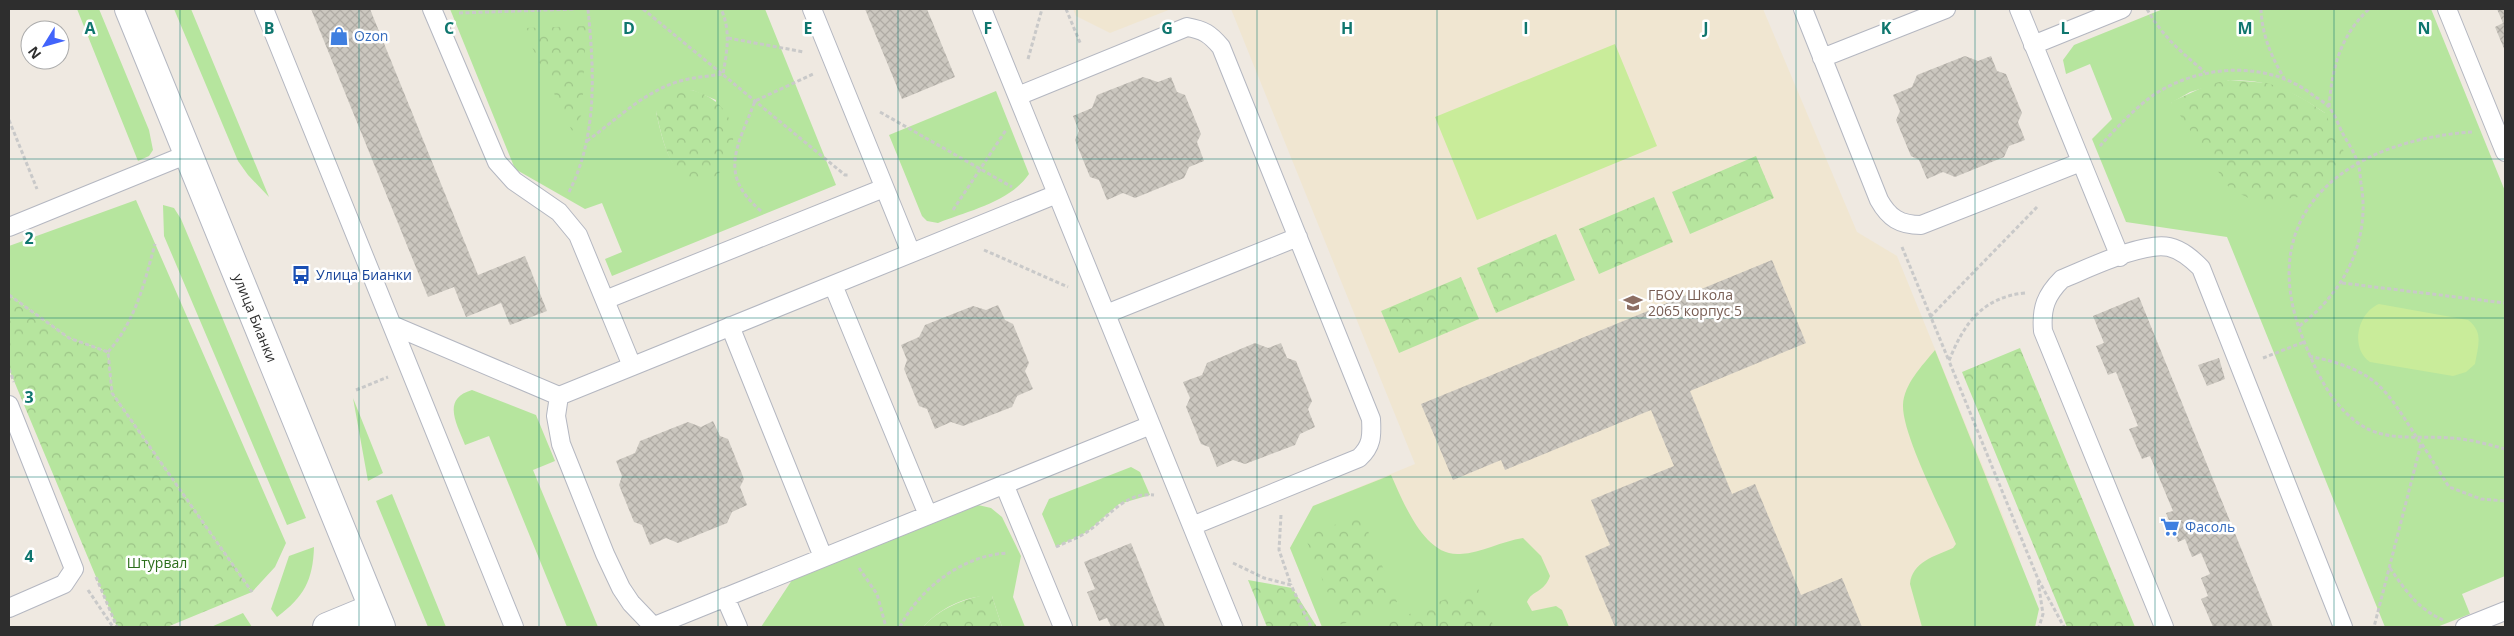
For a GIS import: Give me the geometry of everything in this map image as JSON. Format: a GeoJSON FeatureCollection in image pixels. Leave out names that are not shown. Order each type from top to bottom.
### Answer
{"type":"FeatureCollection","features":[{"type":"Feature","properties":{"kind":"street","name":"улица Бианки"},"geometry":{"type":"LineString","coordinates":[[129,9],[377,618]]}},
{"type":"Feature","properties":{"kind":"street"},"geometry":{"type":"LineString","coordinates":[[327,627],[377,618]]}},
{"type":"Feature","properties":{"kind":"lane"},"geometry":{"type":"LineString","coordinates":[[264,9],[514,627]]}},
{"type":"Feature","properties":{"kind":"lane"},"geometry":{"type":"LineString","coordinates":[[812,9],[911,253]]}},
{"type":"Feature","properties":{"kind":"lane"},"geometry":{"type":"LineString","coordinates":[[982,9],[1233,627]]}},
{"type":"Feature","properties":{"kind":"lane"},"geometry":{"type":"LineString","coordinates":[[1802,9],[1879,200],[1890,216],[1908,225],[1921,225],[2082,164]]}},
{"type":"Feature","properties":{"kind":"lane"},"geometry":{"type":"LineString","coordinates":[[1822,58],[1946,9]]}},
{"type":"Feature","properties":{"kind":"lane"},"geometry":{"type":"LineString","coordinates":[[2019,9],[2120,257]]}},
{"type":"Feature","properties":{"kind":"lane"},"geometry":{"type":"LineString","coordinates":[[2033,45],[2122,9]]}},
{"type":"Feature","properties":{"kind":"lane"},"geometry":{"type":"LineString","coordinates":[[2447,9],[2505,152]]}},
{"type":"Feature","properties":{"kind":"lane"},"geometry":{"type":"LineString","coordinates":[[433,12],[497,162],[514,181],[559,212],[578,235],[632,366]]}},
{"type":"Feature","properties":{"kind":"lane"},"geometry":{"type":"LineString","coordinates":[[1018,96],[1188,27],[1201,29],[1211,34],[1221,47],[1298,237],[1371,419],[1372,438],[1366,451],[1359,458],[1192,526]]}},
{"type":"Feature","properties":{"kind":"lane"},"geometry":{"type":"LineString","coordinates":[[9,227],[188,154]]}},
{"type":"Feature","properties":{"kind":"lane"},"geometry":{"type":"LineString","coordinates":[[605,300],[884,188]]}},
{"type":"Feature","properties":{"kind":"lane"},"geometry":{"type":"LineString","coordinates":[[392,325],[559,396],[1057,194]]}},
{"type":"Feature","properties":{"kind":"lane"},"geometry":{"type":"LineString","coordinates":[[1106,314],[1298,237]]}},
{"type":"Feature","properties":{"kind":"lane"},"geometry":{"type":"LineString","coordinates":[[2164,627],[2043,331],[2042,312],[2051,290],[2062,279],[2151,245],[2170,247],[2187,255],[2201,268],[2343,627]]}},
{"type":"Feature","properties":{"kind":"lane"},"geometry":{"type":"LineString","coordinates":[[833,285],[928,515]]}},
{"type":"Feature","properties":{"kind":"lane"},"geometry":{"type":"LineString","coordinates":[[730,326],[829,554]]}},
{"type":"Feature","properties":{"kind":"lane"},"geometry":{"type":"LineString","coordinates":[[559,396],[556,416],[561,444],[621,588],[630,602],[652,626],[1151,424]]}},
{"type":"Feature","properties":{"kind":"lane"},"geometry":{"type":"LineString","coordinates":[[9,405],[74,569],[64,584],[9,608]]}},
{"type":"Feature","properties":{"kind":"lane"},"geometry":{"type":"LineString","coordinates":[[1004,484],[1063,627]]}},
{"type":"Feature","properties":{"kind":"lane"},"geometry":{"type":"LineString","coordinates":[[725,597],[738,627]]}},
{"type":"Feature","properties":{"kind":"lane"},"geometry":{"type":"LineString","coordinates":[[2466,626],[2505,611]]}},
{"type":"Feature","properties":{"kind":"path"},"geometry":{"type":"LineString","coordinates":[[433,12],[576,9]]}},
{"type":"Feature","properties":{"kind":"path"},"geometry":{"type":"LineString","coordinates":[[559,212],[577,176],[587,141],[592,96],[592,54],[588,9]]}},
{"type":"Feature","properties":{"kind":"path"},"geometry":{"type":"LineString","coordinates":[[644,9],[845,175]]}},
{"type":"Feature","properties":{"kind":"path"},"geometry":{"type":"LineString","coordinates":[[721,9],[728,38],[723,74]]}},
{"type":"Feature","properties":{"kind":"path"},"geometry":{"type":"LineString","coordinates":[[1018,96],[1042,9]]}},
{"type":"Feature","properties":{"kind":"path"},"geometry":{"type":"LineString","coordinates":[[1066,9],[1090,67]]}},
{"type":"Feature","properties":{"kind":"path"},"geometry":{"type":"LineString","coordinates":[[2147,9],[2161,33],[2176,48],[2206,72]]}},
{"type":"Feature","properties":{"kind":"path"},"geometry":{"type":"LineString","coordinates":[[2261,9],[2261,24],[2270,53],[2285,79]]}},
{"type":"Feature","properties":{"kind":"path"},"geometry":{"type":"LineString","coordinates":[[2329,107],[2336,59],[2346,37],[2358,20],[2369,9]]}},
{"type":"Feature","properties":{"kind":"path"},"geometry":{"type":"LineString","coordinates":[[728,38],[833,61]]}},
{"type":"Feature","properties":{"kind":"path"},"geometry":{"type":"LineString","coordinates":[[782,229],[741,192],[734,175],[734,160],[755,101],[833,61]]}},
{"type":"Feature","properties":{"kind":"path"},"geometry":{"type":"LineString","coordinates":[[2082,164],[2154,95],[2183,79],[2206,72],[2227,70],[2263,72],[2285,79],[2306,89],[2329,107],[2358,162],[2363,194],[2364,217],[2358,248],[2342,283],[2327,302],[2298,327]]}},
{"type":"Feature","properties":{"kind":"path"},"geometry":{"type":"LineString","coordinates":[[587,141],[640,100],[661,89],[683,80],[723,74]]}},
{"type":"Feature","properties":{"kind":"path"},"geometry":{"type":"LineString","coordinates":[[875,109],[1014,188]]}},
{"type":"Feature","properties":{"kind":"path"},"geometry":{"type":"LineString","coordinates":[[9,120],[37,186]]}},
{"type":"Feature","properties":{"kind":"path"},"geometry":{"type":"LineString","coordinates":[[950,216],[1010,123]]}},
{"type":"Feature","properties":{"kind":"path"},"geometry":{"type":"LineString","coordinates":[[2497,133],[2450,134],[2420,139],[2394,146],[2358,162],[2340,173],[2316,196],[2300,222],[2289,260],[2289,292],[2298,327],[2310,356],[2332,397],[2343,411],[2360,425],[2378,433],[2400,438],[2450,438],[2485,443],[2505,449]]}},
{"type":"Feature","properties":{"kind":"path"},"geometry":{"type":"LineString","coordinates":[[1930,317],[2040,204]]}},
{"type":"Feature","properties":{"kind":"path"},"geometry":{"type":"LineString","coordinates":[[1890,216],[2038,579],[2064,627]]}},
{"type":"Feature","properties":{"kind":"path"},"geometry":{"type":"LineString","coordinates":[[156,244],[139,303],[122,335],[108,352],[112,393],[252,592]]}},
{"type":"Feature","properties":{"kind":"path"},"geometry":{"type":"LineString","coordinates":[[985,244],[977,247],[1073,289]]}},
{"type":"Feature","properties":{"kind":"path"},"geometry":{"type":"LineString","coordinates":[[2342,283],[2505,303]]}},
{"type":"Feature","properties":{"kind":"path"},"geometry":{"type":"LineString","coordinates":[[1948,361],[1970,319],[1989,304],[2019,293],[2051,290]]}},
{"type":"Feature","properties":{"kind":"path"},"geometry":{"type":"LineString","coordinates":[[9,295],[69,338],[108,352]]}},
{"type":"Feature","properties":{"kind":"path"},"geometry":{"type":"LineString","coordinates":[[2241,367],[2304,342]]}},
{"type":"Feature","properties":{"kind":"path"},"geometry":{"type":"LineString","coordinates":[[2310,356],[2349,365],[2365,373],[2383,388],[2450,487],[2481,500],[2505,501]]}},
{"type":"Feature","properties":{"kind":"path"},"geometry":{"type":"LineString","coordinates":[[356,390],[409,368]]}},
{"type":"Feature","properties":{"kind":"path"},"geometry":{"type":"LineString","coordinates":[[2374,627],[2421,444]]}},
{"type":"Feature","properties":{"kind":"path"},"geometry":{"type":"LineString","coordinates":[[1290,486],[1279,524],[1280,550],[1291,585],[1311,627]]}},
{"type":"Feature","properties":{"kind":"path"},"geometry":{"type":"LineString","coordinates":[[900,627],[907,613],[924,593],[963,566],[1004,553],[1047,551],[1087,532],[1119,504],[1141,496],[1160,496]]}},
{"type":"Feature","properties":{"kind":"path"},"geometry":{"type":"LineString","coordinates":[[829,554],[859,568],[870,580],[877,594],[886,627]]}},
{"type":"Feature","properties":{"kind":"path"},"geometry":{"type":"LineString","coordinates":[[1230,561],[1264,578],[1291,585]]}},
{"type":"Feature","properties":{"kind":"path"},"geometry":{"type":"LineString","coordinates":[[2389,567],[2409,596],[2420,606],[2449,623],[2466,626]]}},
{"type":"Feature","properties":{"kind":"path"},"geometry":{"type":"LineString","coordinates":[[74,569],[113,627]]}},
{"type":"Feature","properties":{"kind":"path"},"geometry":{"type":"LineString","coordinates":[[2038,579],[2043,614],[2039,627]]}},
{"type":"Feature","properties":{"kind":"shaded area"},"geometry":{"type":"Polygon","coordinates":[[[1073,9],[1171,9],[1110,33],[1076,16],[1073,9]]]}},
{"type":"Feature","properties":{"kind":"shaded area","name":"ГБОУ Школа 2065 корпус 5"},"geometry":{"type":"Polygon","coordinates":[[[1231,9],[1763,9],[1857,232],[1897,256],[2017,550],[1990,597],[2002,627],[1322,627],[1290,548],[1313,506],[1415,464],[1231,9]]]}},
{"type":"Feature","properties":{"kind":"green space"},"geometry":{"type":"Polygon","coordinates":[[[77,9],[99,9],[149,130],[153,150],[149,156],[138,161],[77,9]]]}},
{"type":"Feature","properties":{"kind":"green space"},"geometry":{"type":"Polygon","coordinates":[[[174,9],[191,9],[269,197],[248,175],[238,161],[174,9]]]}},
{"type":"Feature","properties":{"kind":"green space"},"geometry":{"type":"Polygon","coordinates":[[[450,9],[765,9],[836,185],[612,276],[605,259],[622,252],[602,203],[585,209],[515,169],[450,9]],[[692,90],[656,112],[665,146],[670,157],[683,174],[693,179],[705,181],[716,100],[692,90]]]}},
{"type":"Feature","properties":{"kind":"green space"},"geometry":{"type":"Polygon","coordinates":[[[2163,9],[2431,9],[2505,191],[2505,576],[2462,594],[2470,614],[2437,627],[2385,627],[2227,237],[2126,222],[2092,139],[2112,119],[2090,64],[2066,74],[2063,60],[2074,45],[2163,9]],[[2230,80],[2190,92],[2171,103],[2325,113],[2280,88],[2258,82],[2230,80]]]}},
{"type":"Feature","properties":{"kind":"green space"},"geometry":{"type":"Polygon","coordinates":[[[586,26],[582,114],[572,131],[523,28],[586,26]]]}},
{"type":"Feature","properties":{"kind":"green space"},"geometry":{"type":"Polygon","coordinates":[[[1615,44],[1657,146],[1477,220],[1435,117],[1615,44]]]}},
{"type":"Feature","properties":{"kind":"green space"},"geometry":{"type":"Polygon","coordinates":[[[2230,80],[2267,83],[2285,89],[2325,113],[2348,160],[2305,196],[2259,203],[2230,189],[2171,102],[2210,84],[2230,80]]]}},
{"type":"Feature","properties":{"kind":"green space"},"geometry":{"type":"Polygon","coordinates":[[[692,90],[716,102],[729,118],[733,136],[731,154],[722,169],[711,179],[697,182],[682,175],[676,169],[665,146],[656,112],[671,96],[692,90]]]}},
{"type":"Feature","properties":{"kind":"green space"},"geometry":{"type":"Polygon","coordinates":[[[996,91],[1029,174],[1011,192],[988,205],[938,223],[927,221],[922,216],[889,135],[996,91]]]}},
{"type":"Feature","properties":{"kind":"green space"},"geometry":{"type":"Polygon","coordinates":[[[1756,156],[1774,198],[1690,234],[1672,192],[1756,156]]]}},
{"type":"Feature","properties":{"kind":"green space"},"geometry":{"type":"Polygon","coordinates":[[[1654,197],[1673,242],[1599,274],[1579,229],[1654,197]]]}},
{"type":"Feature","properties":{"kind":"green space"},"geometry":{"type":"Polygon","coordinates":[[[136,200],[286,543],[275,567],[252,592],[112,393],[108,352],[69,338],[9,295],[9,246],[136,200]]]}},
{"type":"Feature","properties":{"kind":"green space"},"geometry":{"type":"Polygon","coordinates":[[[163,205],[174,208],[181,219],[306,518],[287,525],[164,236],[163,205]]]}},
{"type":"Feature","properties":{"kind":"green space"},"geometry":{"type":"Polygon","coordinates":[[[1556,234],[1575,280],[1496,313],[1477,268],[1556,234]]]}},
{"type":"Feature","properties":{"kind":"green space"},"geometry":{"type":"Polygon","coordinates":[[[1461,277],[1479,319],[1399,353],[1381,311],[1461,277]]]}},
{"type":"Feature","properties":{"kind":"green space","name":"Штурвал"},"geometry":{"type":"Polygon","coordinates":[[[9,295],[69,338],[108,352],[112,393],[252,592],[167,627],[117,627],[9,369],[9,295]]]}},
{"type":"Feature","properties":{"kind":"green space"},"geometry":{"type":"Polygon","coordinates":[[[2379,304],[2468,320],[2476,329],[2479,340],[2475,364],[2466,372],[2453,376],[2370,362],[2360,349],[2359,332],[2361,323],[2366,315],[2379,304]]]}},
{"type":"Feature","properties":{"kind":"green space"},"geometry":{"type":"Polygon","coordinates":[[[2020,348],[2135,627],[2067,627],[1962,372],[2020,348]]]}},
{"type":"Feature","properties":{"kind":"green space"},"geometry":{"type":"Polygon","coordinates":[[[1935,350],[2039,609],[2035,627],[1922,627],[1910,584],[1912,576],[1915,570],[1925,561],[1953,548],[1956,544],[1924,474],[1904,418],[1904,397],[1910,383],[1935,350]]]}},
{"type":"Feature","properties":{"kind":"green space"},"geometry":{"type":"Polygon","coordinates":[[[472,390],[536,415],[555,461],[533,470],[598,627],[567,627],[489,436],[465,445],[456,421],[454,406],[462,394],[472,390]]]}},
{"type":"Feature","properties":{"kind":"green space"},"geometry":{"type":"Polygon","coordinates":[[[353,398],[383,473],[368,481],[353,398]]]}},
{"type":"Feature","properties":{"kind":"green space"},"geometry":{"type":"Polygon","coordinates":[[[1131,467],[1140,472],[1150,495],[1119,504],[1087,532],[1056,547],[1042,514],[1049,499],[1131,467]]]}},
{"type":"Feature","properties":{"kind":"green space"},"geometry":{"type":"Polygon","coordinates":[[[1391,475],[1416,525],[1436,547],[1447,553],[1468,553],[1523,538],[1541,556],[1550,576],[1545,586],[1532,595],[1527,602],[1532,611],[1556,606],[1562,610],[1569,627],[1322,627],[1290,548],[1313,506],[1391,475]]]}},
{"type":"Feature","properties":{"kind":"green space"},"geometry":{"type":"Polygon","coordinates":[[[392,494],[446,627],[428,627],[376,501],[392,494]]]}},
{"type":"Feature","properties":{"kind":"green space"},"geometry":{"type":"Polygon","coordinates":[[[978,505],[991,508],[1002,517],[1021,556],[1013,597],[1025,627],[1002,627],[992,596],[982,596],[954,604],[937,614],[923,627],[761,627],[792,580],[965,506],[978,505]]]}},
{"type":"Feature","properties":{"kind":"green space"},"geometry":{"type":"Polygon","coordinates":[[[1361,514],[1397,602],[1341,625],[1305,537],[1361,514]]]}},
{"type":"Feature","properties":{"kind":"green space"},"geometry":{"type":"Polygon","coordinates":[[[314,547],[312,569],[305,587],[294,602],[277,617],[271,609],[289,556],[314,547]]]}},
{"type":"Feature","properties":{"kind":"green space"},"geometry":{"type":"Polygon","coordinates":[[[1248,580],[1292,588],[1317,627],[1267,627],[1248,580]]]}},
{"type":"Feature","properties":{"kind":"green space"},"geometry":{"type":"Polygon","coordinates":[[[1477,586],[1494,627],[1378,627],[1477,586]]]}},
{"type":"Feature","properties":{"kind":"green space"},"geometry":{"type":"Polygon","coordinates":[[[980,596],[992,596],[1002,627],[923,627],[949,607],[980,596]]]}},
{"type":"Feature","properties":{"kind":"green space"},"geometry":{"type":"Polygon","coordinates":[[[243,613],[252,627],[211,627],[243,613]]]}},
{"type":"Feature","properties":{"kind":"building"},"geometry":{"type":"Polygon","coordinates":[[[311,9],[370,9],[478,275],[525,256],[547,311],[510,325],[501,303],[466,317],[454,287],[428,297],[311,9]]]}},
{"type":"Feature","properties":{"kind":"building"},"geometry":{"type":"Polygon","coordinates":[[[865,9],[927,9],[955,77],[902,99],[865,9]]]}},
{"type":"Feature","properties":{"kind":"building"},"geometry":{"type":"Polygon","coordinates":[[[2497,9],[2505,9],[2505,51],[2495,27],[2503,23],[2497,9]]]}},
{"type":"Feature","properties":{"kind":"building"},"geometry":{"type":"Polygon","coordinates":[[[1965,56],[1978,61],[1991,56],[1997,71],[2006,74],[2022,113],[2018,122],[2025,140],[2009,146],[2004,157],[1955,177],[1943,172],[1927,179],[1919,160],[1911,156],[1896,120],[1900,111],[1893,95],[1912,87],[1917,75],[1965,56]]]}},
{"type":"Feature","properties":{"kind":"building"},"geometry":{"type":"Polygon","coordinates":[[[1143,77],[1158,82],[1171,77],[1177,92],[1185,95],[1201,134],[1197,142],[1204,161],[1189,167],[1184,178],[1135,198],[1123,193],[1107,200],[1099,180],[1090,177],[1075,140],[1079,131],[1073,116],[1092,108],[1097,95],[1143,77]]]}},
{"type":"Feature","properties":{"kind":"building"},"geometry":{"type":"Polygon","coordinates":[[[1772,260],[1806,343],[1690,391],[1732,494],[1755,484],[1801,595],[1842,578],[1862,627],[1615,627],[1585,556],[1610,545],[1591,500],[1674,466],[1651,410],[1505,470],[1501,460],[1453,480],[1421,404],[1772,260]]]}},
{"type":"Feature","properties":{"kind":"building"},"geometry":{"type":"Polygon","coordinates":[[[2139,297],[2273,627],[2213,627],[2201,599],[2208,596],[2201,578],[2210,574],[2201,553],[2192,557],[2185,539],[2178,542],[2166,513],[2173,511],[2150,456],[2142,459],[2129,429],[2138,426],[2116,372],[2108,375],[2096,346],[2104,343],[2093,316],[2139,297]]]}},
{"type":"Feature","properties":{"kind":"building"},"geometry":{"type":"Polygon","coordinates":[[[998,305],[1005,320],[1013,324],[1029,363],[1025,371],[1033,389],[1017,396],[1012,407],[963,426],[951,422],[935,429],[927,409],[919,406],[904,369],[907,360],[901,345],[919,337],[925,325],[973,306],[986,310],[998,305]]]}},
{"type":"Feature","properties":{"kind":"building"},"geometry":{"type":"Polygon","coordinates":[[[1255,343],[1268,348],[1281,343],[1287,358],[1296,361],[1312,401],[1308,409],[1315,427],[1300,434],[1295,445],[1245,464],[1233,460],[1217,467],[1209,447],[1201,444],[1186,407],[1190,398],[1183,382],[1202,375],[1207,363],[1255,343]]]}},
{"type":"Feature","properties":{"kind":"building"},"geometry":{"type":"Polygon","coordinates":[[[2219,358],[2225,379],[2207,386],[2198,365],[2219,358]]]}},
{"type":"Feature","properties":{"kind":"building"},"geometry":{"type":"Polygon","coordinates":[[[713,421],[720,436],[728,439],[744,479],[740,487],[747,505],[732,512],[727,523],[678,543],[666,538],[650,545],[642,525],[634,522],[619,485],[622,476],[616,461],[635,453],[640,441],[688,422],[701,427],[713,421]]]}},
{"type":"Feature","properties":{"kind":"building"},"geometry":{"type":"Polygon","coordinates":[[[1131,543],[1165,627],[1111,627],[1107,618],[1099,621],[1087,592],[1095,589],[1084,562],[1131,543]]]}},
{"type":"Feature","properties":{"kind":"place","name":"Ozon"},"geometry":{"type":"Point","coordinates":[339,36]}},
{"type":"Feature","properties":{"kind":"place","name":"Улица Бианки"},"geometry":{"type":"Point","coordinates":[301,275]}},
{"type":"Feature","properties":{"kind":"place","name":"ГБОУ Школа 2065 корпус 5"},"geometry":{"type":"Point","coordinates":[1633,303]}},
{"type":"Feature","properties":{"kind":"place","name":"Фасоль"},"geometry":{"type":"Point","coordinates":[2170,527]}}]}
